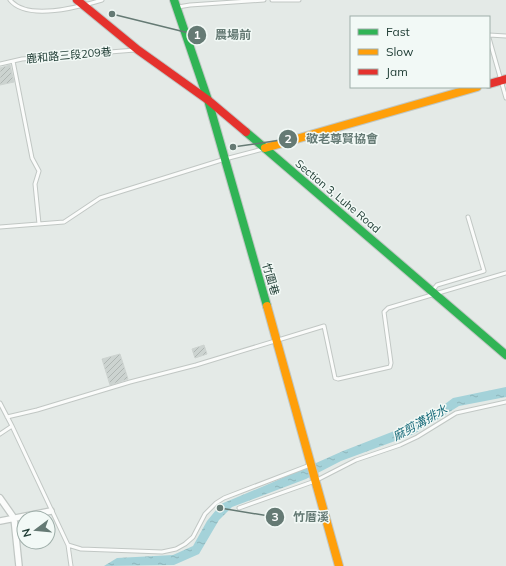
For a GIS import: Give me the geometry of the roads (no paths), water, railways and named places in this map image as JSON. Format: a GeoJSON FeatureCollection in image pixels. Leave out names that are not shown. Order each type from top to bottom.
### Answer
{"type":"FeatureCollection","features":[{"type":"Feature","properties":{"kind":"street","name":"Section 3, Luhe Road"},"geometry":{"type":"LineString","coordinates":[[81,3],[138,50],[208,100],[506,355]]}},
{"type":"Feature","properties":{"kind":"street","name":"竹圍巷"},"geometry":{"type":"LineString","coordinates":[[175,4],[208,100],[277,340],[339,566]]}},
{"type":"Feature","properties":{"kind":"street"},"geometry":{"type":"LineString","coordinates":[[490,84],[503,80]]}},
{"type":"Feature","properties":{"kind":"street"},"geometry":{"type":"LineString","coordinates":[[265,148],[475,88]]}},
{"type":"Feature","properties":{"kind":"street"},"geometry":{"type":"LineString","coordinates":[[0,498],[14,518],[19,566]]}},
{"type":"Feature","properties":{"kind":"street"},"geometry":{"type":"LineString","coordinates":[[0,521],[14,518]]}},
{"type":"Feature","properties":{"kind":"lane"},"geometry":{"type":"LineString","coordinates":[[10,0],[15,6],[26,10],[55,11],[81,3],[102,0]]}},
{"type":"Feature","properties":{"kind":"lane"},"geometry":{"type":"LineString","coordinates":[[175,4],[190,5],[264,0]]}},
{"type":"Feature","properties":{"kind":"lane"},"geometry":{"type":"LineString","coordinates":[[272,0],[298,0]]}},
{"type":"Feature","properties":{"kind":"lane"},"geometry":{"type":"LineString","coordinates":[[506,36],[490,35],[503,80],[506,98]]}},
{"type":"Feature","properties":{"kind":"lane","name":"鹿和路三段209巷"},"geometry":{"type":"LineString","coordinates":[[0,64],[13,61],[138,50]]}},
{"type":"Feature","properties":{"kind":"lane"},"geometry":{"type":"LineString","coordinates":[[13,61],[32,158],[39,171],[35,184],[39,224]]}},
{"type":"Feature","properties":{"kind":"lane"},"geometry":{"type":"LineString","coordinates":[[0,226],[64,222],[100,198],[265,148]]}},
{"type":"Feature","properties":{"kind":"lane"},"geometry":{"type":"LineString","coordinates":[[434,292],[437,285],[484,271],[468,217]]}},
{"type":"Feature","properties":{"kind":"lane"},"geometry":{"type":"LineString","coordinates":[[6,417],[37,410],[130,382],[196,365],[324,326],[335,378],[338,379],[390,367],[391,363],[384,312],[388,308],[434,292],[506,273]]}},
{"type":"Feature","properties":{"kind":"lane"},"geometry":{"type":"LineString","coordinates":[[238,508],[315,481],[356,460],[417,437],[456,413],[506,402]]}},
{"type":"Feature","properties":{"kind":"lane"},"geometry":{"type":"LineString","coordinates":[[0,403],[51,510]]}},
{"type":"Feature","properties":{"kind":"lane"},"geometry":{"type":"LineString","coordinates":[[0,434],[12,426]]}},
{"type":"Feature","properties":{"kind":"lane"},"geometry":{"type":"LineString","coordinates":[[68,545],[88,550],[162,552],[176,549],[193,537],[205,514],[216,503],[224,498],[310,464]]}},
{"type":"Feature","properties":{"kind":"lane"},"geometry":{"type":"LineString","coordinates":[[56,520],[68,545],[71,566]]}},
{"type":"Feature","properties":{"kind":"water","name":"麻剪溝排水"},"geometry":{"type":"Polygon","coordinates":[[[506,387],[506,397],[459,406],[414,434],[341,461],[306,479],[232,507],[219,520],[199,554],[174,565],[104,566],[117,558],[173,555],[193,546],[207,521],[221,504],[343,451],[425,419],[453,398],[506,387]]]}},
{"type":"Feature","properties":{"kind":"place","name":"農場前"},"geometry":{"type":"Point","coordinates":[112,14]}},
{"type":"Feature","properties":{"kind":"place","name":"敬老尊賢協會"},"geometry":{"type":"Point","coordinates":[233,147]}},
{"type":"Feature","properties":{"kind":"place","name":"竹厝溪"},"geometry":{"type":"Point","coordinates":[220,508]}}]}
